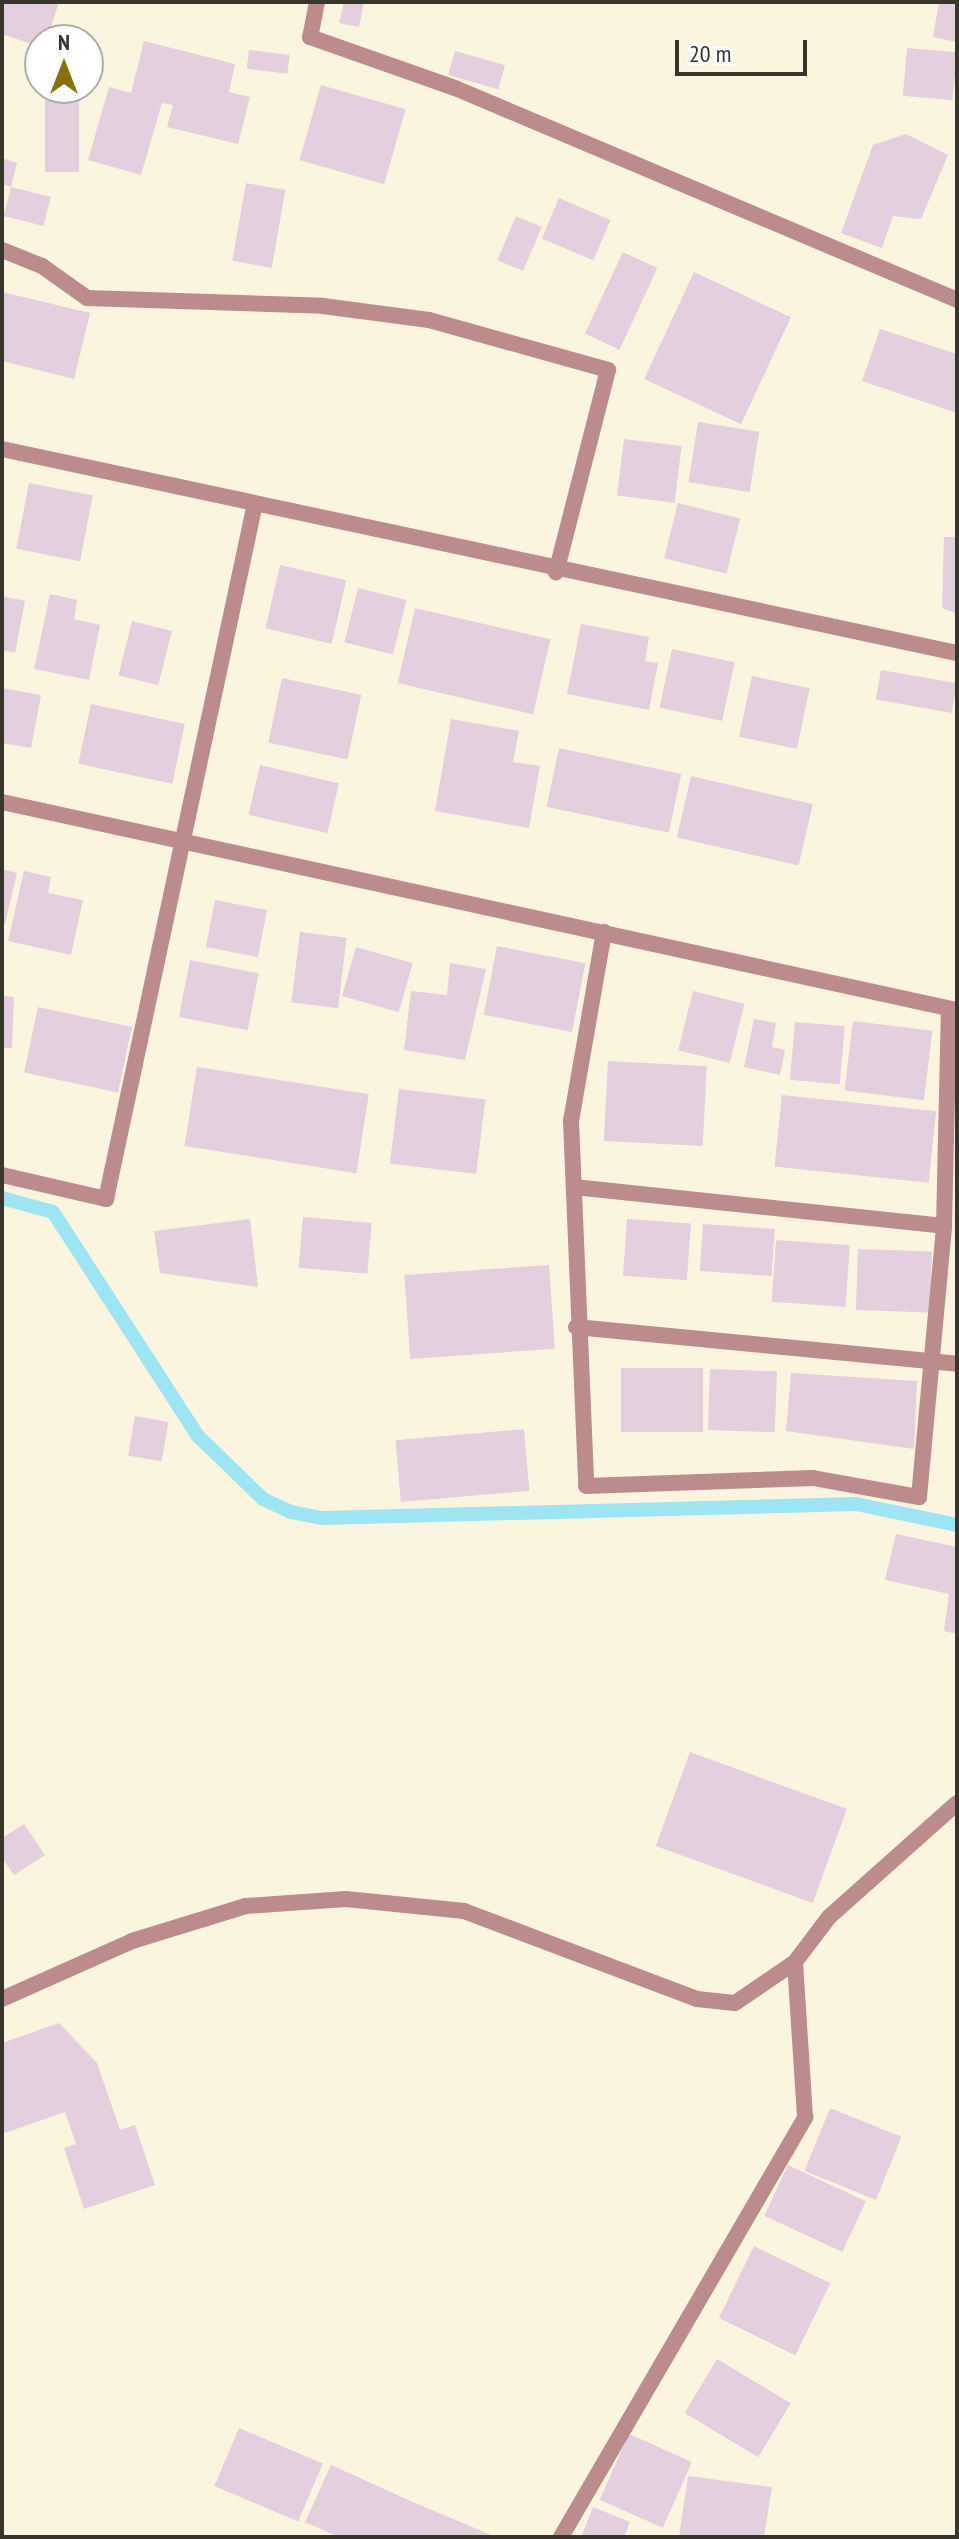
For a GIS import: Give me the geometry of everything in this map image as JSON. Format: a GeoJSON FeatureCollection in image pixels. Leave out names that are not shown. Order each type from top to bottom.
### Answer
{"type":"FeatureCollection","features":[{"type":"Feature","properties":{"kind":"street"},"geometry":{"type":"LineString","coordinates":[[317,2],[310,37],[455,88],[957,300]]}},
{"type":"Feature","properties":{"kind":"street"},"geometry":{"type":"LineString","coordinates":[[2,250],[42,266],[87,298],[323,306],[429,320],[608,370],[556,572]]}},
{"type":"Feature","properties":{"kind":"street"},"geometry":{"type":"LineString","coordinates":[[2,449],[254,508],[957,653]]}},
{"type":"Feature","properties":{"kind":"street"},"geometry":{"type":"LineString","coordinates":[[2,1175],[106,1199],[186,841],[254,508]]}},
{"type":"Feature","properties":{"kind":"street"},"geometry":{"type":"LineString","coordinates":[[2,802],[604,932],[953,1010],[944,1226],[919,1497],[813,1478],[586,1486],[576,1327],[571,1121],[604,932]]}},
{"type":"Feature","properties":{"kind":"street"},"geometry":{"type":"LineString","coordinates":[[574,1187],[944,1226]]}},
{"type":"Feature","properties":{"kind":"street"},"geometry":{"type":"LineString","coordinates":[[576,1327],[957,1364]]}},
{"type":"Feature","properties":{"kind":"street"},"geometry":{"type":"LineString","coordinates":[[2,1999],[132,1941],[246,1906],[346,1899],[464,1911],[697,1999],[735,2003],[795,1962],[829,1917],[957,1803]]}},
{"type":"Feature","properties":{"kind":"street"},"geometry":{"type":"LineString","coordinates":[[561,2537],[805,2117],[795,1962]]}},
{"type":"Feature","properties":{"kind":"building"},"geometry":{"type":"Polygon","coordinates":[[[2,2],[59,2],[52,24],[24,24],[24,42],[2,34],[2,2]]]}},
{"type":"Feature","properties":{"kind":"building"},"geometry":{"type":"Polygon","coordinates":[[[344,2],[364,2],[359,27],[339,23],[344,2]]]}},
{"type":"Feature","properties":{"kind":"building"},"geometry":{"type":"Polygon","coordinates":[[[939,2],[957,2],[957,42],[933,37],[939,2]]]}},
{"type":"Feature","properties":{"kind":"building"},"geometry":{"type":"Polygon","coordinates":[[[144,41],[235,64],[229,92],[250,97],[238,144],[167,127],[173,105],[162,103],[141,175],[88,160],[109,87],[131,93],[144,41]]]}},
{"type":"Feature","properties":{"kind":"building"},"geometry":{"type":"Polygon","coordinates":[[[907,48],[957,52],[953,100],[903,96],[907,48]]]}},
{"type":"Feature","properties":{"kind":"building"},"geometry":{"type":"Polygon","coordinates":[[[249,50],[290,55],[287,74],[247,69],[249,50]]]}},
{"type":"Feature","properties":{"kind":"building"},"geometry":{"type":"Polygon","coordinates":[[[455,51],[505,65],[498,89],[448,75],[455,51]]]}},
{"type":"Feature","properties":{"kind":"building"},"geometry":{"type":"Polygon","coordinates":[[[321,85],[406,109],[384,184],[300,160],[321,85]]]}},
{"type":"Feature","properties":{"kind":"building"},"geometry":{"type":"Polygon","coordinates":[[[45,104],[79,104],[79,172],[45,172],[45,104]]]}},
{"type":"Feature","properties":{"kind":"building"},"geometry":{"type":"Polygon","coordinates":[[[906,134],[948,155],[921,219],[893,216],[882,248],[841,233],[873,145],[906,134]]]}},
{"type":"Feature","properties":{"kind":"building"},"geometry":{"type":"Polygon","coordinates":[[[2,158],[17,163],[11,187],[2,184],[2,158]]]}},
{"type":"Feature","properties":{"kind":"building"},"geometry":{"type":"Polygon","coordinates":[[[246,183],[285,190],[272,268],[232,261],[246,183]]]}},
{"type":"Feature","properties":{"kind":"building"},"geometry":{"type":"Polygon","coordinates":[[[11,187],[51,197],[44,226],[4,216],[11,187]]]}},
{"type":"Feature","properties":{"kind":"building"},"geometry":{"type":"Polygon","coordinates":[[[559,198],[611,220],[593,260],[542,239],[559,198]]]}},
{"type":"Feature","properties":{"kind":"building"},"geometry":{"type":"Polygon","coordinates":[[[516,216],[542,227],[523,271],[497,260],[516,216]]]}},
{"type":"Feature","properties":{"kind":"building"},"geometry":{"type":"Polygon","coordinates":[[[623,252],[657,268],[619,350],[585,334],[623,252]]]}},
{"type":"Feature","properties":{"kind":"building"},"geometry":{"type":"Polygon","coordinates":[[[694,272],[791,317],[741,424],[644,379],[694,272]]]}},
{"type":"Feature","properties":{"kind":"building"},"geometry":{"type":"Polygon","coordinates":[[[2,292],[90,313],[74,379],[2,361],[2,292]]]}},
{"type":"Feature","properties":{"kind":"building"},"geometry":{"type":"Polygon","coordinates":[[[880,329],[957,354],[957,413],[862,381],[880,329]]]}},
{"type":"Feature","properties":{"kind":"building"},"geometry":{"type":"Polygon","coordinates":[[[698,422],[759,432],[750,492],[688,482],[698,422]]]}},
{"type":"Feature","properties":{"kind":"building"},"geometry":{"type":"Polygon","coordinates":[[[624,439],[682,446],[675,503],[617,496],[624,439]]]}},
{"type":"Feature","properties":{"kind":"building"},"geometry":{"type":"Polygon","coordinates":[[[29,483],[93,495],[80,561],[16,549],[29,483]]]}},
{"type":"Feature","properties":{"kind":"building"},"geometry":{"type":"Polygon","coordinates":[[[678,503],[740,518],[726,574],[664,558],[678,503]]]}},
{"type":"Feature","properties":{"kind":"building"},"geometry":{"type":"Polygon","coordinates":[[[944,537],[957,537],[957,614],[942,608],[944,537]]]}},
{"type":"Feature","properties":{"kind":"building"},"geometry":{"type":"Polygon","coordinates":[[[280,565],[346,580],[332,644],[265,628],[280,565]]]}},
{"type":"Feature","properties":{"kind":"building"},"geometry":{"type":"Polygon","coordinates":[[[358,588],[407,600],[393,654],[344,642],[358,588]]]}},
{"type":"Feature","properties":{"kind":"building"},"geometry":{"type":"Polygon","coordinates":[[[50,594],[77,600],[74,619],[100,625],[89,680],[34,669],[50,594]]]}},
{"type":"Feature","properties":{"kind":"building"},"geometry":{"type":"Polygon","coordinates":[[[2,596],[25,601],[15,653],[2,650],[2,596]]]}},
{"type":"Feature","properties":{"kind":"building"},"geometry":{"type":"Polygon","coordinates":[[[415,608],[550,639],[533,714],[398,683],[415,608]]]}},
{"type":"Feature","properties":{"kind":"building"},"geometry":{"type":"Polygon","coordinates":[[[132,621],[172,631],[158,685],[118,675],[132,621]]]}},
{"type":"Feature","properties":{"kind":"building"},"geometry":{"type":"Polygon","coordinates":[[[581,624],[649,637],[645,661],[658,663],[649,710],[567,694],[581,624]]]}},
{"type":"Feature","properties":{"kind":"building"},"geometry":{"type":"Polygon","coordinates":[[[672,649],[735,662],[722,721],[660,708],[672,649]]]}},
{"type":"Feature","properties":{"kind":"building"},"geometry":{"type":"Polygon","coordinates":[[[881,670],[957,683],[952,713],[876,700],[881,670]]]}},
{"type":"Feature","properties":{"kind":"building"},"geometry":{"type":"Polygon","coordinates":[[[752,676],[810,688],[797,749],[739,737],[752,676]]]}},
{"type":"Feature","properties":{"kind":"building"},"geometry":{"type":"Polygon","coordinates":[[[282,678],[361,695],[348,759],[268,743],[282,678]]]}},
{"type":"Feature","properties":{"kind":"building"},"geometry":{"type":"Polygon","coordinates":[[[2,688],[41,695],[31,748],[2,743],[2,688]]]}},
{"type":"Feature","properties":{"kind":"building"},"geometry":{"type":"Polygon","coordinates":[[[91,704],[185,724],[172,784],[78,764],[91,704]]]}},
{"type":"Feature","properties":{"kind":"building"},"geometry":{"type":"Polygon","coordinates":[[[451,719],[519,731],[513,762],[540,766],[529,828],[435,811],[451,719]]]}},
{"type":"Feature","properties":{"kind":"building"},"geometry":{"type":"Polygon","coordinates":[[[559,748],[681,774],[669,833],[547,807],[559,748]]]}},
{"type":"Feature","properties":{"kind":"building"},"geometry":{"type":"Polygon","coordinates":[[[260,765],[339,783],[327,833],[249,815],[260,765]]]}},
{"type":"Feature","properties":{"kind":"building"},"geometry":{"type":"Polygon","coordinates":[[[691,776],[813,804],[799,866],[677,837],[691,776]]]}},
{"type":"Feature","properties":{"kind":"building"},"geometry":{"type":"Polygon","coordinates":[[[2,869],[17,873],[5,924],[2,923],[2,869]]]}},
{"type":"Feature","properties":{"kind":"building"},"geometry":{"type":"Polygon","coordinates":[[[24,871],[51,877],[48,893],[83,900],[71,955],[8,941],[24,871]]]}},
{"type":"Feature","properties":{"kind":"building"},"geometry":{"type":"Polygon","coordinates":[[[215,900],[267,910],[258,957],[206,947],[215,900]]]}},
{"type":"Feature","properties":{"kind":"building"},"geometry":{"type":"Polygon","coordinates":[[[300,932],[347,938],[338,1008],[291,1002],[300,932]]]}},
{"type":"Feature","properties":{"kind":"building"},"geometry":{"type":"Polygon","coordinates":[[[497,946],[585,963],[572,1032],[484,1015],[497,946]]]}},
{"type":"Feature","properties":{"kind":"building"},"geometry":{"type":"Polygon","coordinates":[[[356,947],[413,963],[399,1012],[342,996],[356,947]]]}},
{"type":"Feature","properties":{"kind":"building"},"geometry":{"type":"Polygon","coordinates":[[[190,960],[259,973],[248,1030],[179,1017],[190,960]]]}},
{"type":"Feature","properties":{"kind":"building"},"geometry":{"type":"Polygon","coordinates":[[[450,963],[486,969],[465,1060],[404,1050],[411,991],[447,995],[450,963]]]}},
{"type":"Feature","properties":{"kind":"building"},"geometry":{"type":"Polygon","coordinates":[[[693,991],[744,1004],[730,1063],[678,1050],[693,991]]]}},
{"type":"Feature","properties":{"kind":"building"},"geometry":{"type":"Polygon","coordinates":[[[2,996],[14,997],[12,1048],[2,1048],[2,996]]]}},
{"type":"Feature","properties":{"kind":"building"},"geometry":{"type":"Polygon","coordinates":[[[38,1007],[132,1027],[118,1092],[24,1073],[38,1007]]]}},
{"type":"Feature","properties":{"kind":"building"},"geometry":{"type":"Polygon","coordinates":[[[754,1019],[776,1023],[772,1047],[785,1050],[780,1075],[744,1067],[754,1019]]]}},
{"type":"Feature","properties":{"kind":"building"},"geometry":{"type":"Polygon","coordinates":[[[853,1021],[932,1031],[924,1100],[844,1090],[853,1021]]]}},
{"type":"Feature","properties":{"kind":"building"},"geometry":{"type":"Polygon","coordinates":[[[795,1022],[845,1026],[840,1084],[790,1080],[795,1022]]]}},
{"type":"Feature","properties":{"kind":"building"},"geometry":{"type":"Polygon","coordinates":[[[608,1061],[707,1066],[703,1146],[604,1141],[608,1061]]]}},
{"type":"Feature","properties":{"kind":"building"},"geometry":{"type":"Polygon","coordinates":[[[197,1067],[369,1094],[356,1173],[184,1146],[197,1067]]]}},
{"type":"Feature","properties":{"kind":"building"},"geometry":{"type":"Polygon","coordinates":[[[399,1089],[485,1100],[476,1174],[390,1163],[399,1089]]]}},
{"type":"Feature","properties":{"kind":"building"},"geometry":{"type":"Polygon","coordinates":[[[782,1095],[936,1111],[929,1183],[774,1167],[782,1095]]]}},
{"type":"Feature","properties":{"kind":"building"},"geometry":{"type":"Polygon","coordinates":[[[303,1217],[372,1223],[367,1274],[299,1268],[303,1217]]]}},
{"type":"Feature","properties":{"kind":"building"},"geometry":{"type":"Polygon","coordinates":[[[250,1219],[258,1287],[160,1273],[154,1231],[250,1219]]]}},
{"type":"Feature","properties":{"kind":"building"},"geometry":{"type":"Polygon","coordinates":[[[627,1219],[691,1223],[687,1280],[623,1276],[627,1219]]]}},
{"type":"Feature","properties":{"kind":"building"},"geometry":{"type":"Polygon","coordinates":[[[703,1224],[775,1229],[772,1276],[700,1271],[703,1224]]]}},
{"type":"Feature","properties":{"kind":"building"},"geometry":{"type":"Polygon","coordinates":[[[776,1240],[850,1245],[845,1307],[772,1302],[776,1240]]]}},
{"type":"Feature","properties":{"kind":"building"},"geometry":{"type":"Polygon","coordinates":[[[858,1249],[932,1252],[930,1313],[856,1310],[858,1249]]]}},
{"type":"Feature","properties":{"kind":"building"},"geometry":{"type":"Polygon","coordinates":[[[549,1265],[555,1349],[410,1359],[404,1275],[549,1265]]]}},
{"type":"Feature","properties":{"kind":"building"},"geometry":{"type":"Polygon","coordinates":[[[621,1368],[703,1368],[703,1432],[621,1432],[621,1368]]]}},
{"type":"Feature","properties":{"kind":"building"},"geometry":{"type":"Polygon","coordinates":[[[710,1369],[777,1371],[775,1432],[708,1430],[710,1369]]]}},
{"type":"Feature","properties":{"kind":"building"},"geometry":{"type":"Polygon","coordinates":[[[791,1373],[917,1381],[914,1449],[786,1431],[791,1373]]]}},
{"type":"Feature","properties":{"kind":"building"},"geometry":{"type":"Polygon","coordinates":[[[135,1416],[168,1422],[162,1461],[128,1455],[135,1416]]]}},
{"type":"Feature","properties":{"kind":"building"},"geometry":{"type":"Polygon","coordinates":[[[524,1429],[529,1491],[401,1502],[395,1440],[524,1429]]]}},
{"type":"Feature","properties":{"kind":"building"},"geometry":{"type":"Polygon","coordinates":[[[896,1534],[957,1547],[957,1634],[944,1631],[949,1594],[885,1580],[896,1534]]]}},
{"type":"Feature","properties":{"kind":"building"},"geometry":{"type":"Polygon","coordinates":[[[690,1752],[847,1809],[813,1903],[656,1846],[690,1752]]]}},
{"type":"Feature","properties":{"kind":"building"},"geometry":{"type":"Polygon","coordinates":[[[24,1824],[45,1855],[14,1875],[2,1858],[2,1838],[24,1824]]]}},
{"type":"Feature","properties":{"kind":"building"},"geometry":{"type":"Polygon","coordinates":[[[59,2023],[97,2063],[120,2130],[135,2125],[155,2185],[84,2209],[64,2148],[76,2144],[65,2112],[2,2134],[2,2043],[59,2023]]]}},
{"type":"Feature","properties":{"kind":"building"},"geometry":{"type":"Polygon","coordinates":[[[830,2108],[901,2137],[876,2200],[805,2171],[830,2108]]]}},
{"type":"Feature","properties":{"kind":"building"},"geometry":{"type":"Polygon","coordinates":[[[788,2165],[866,2201],[842,2252],[764,2216],[788,2165]]]}},
{"type":"Feature","properties":{"kind":"building"},"geometry":{"type":"Polygon","coordinates":[[[754,2246],[830,2283],[795,2355],[719,2318],[754,2246]]]}},
{"type":"Feature","properties":{"kind":"building"},"geometry":{"type":"Polygon","coordinates":[[[717,2359],[791,2403],[758,2457],[685,2413],[717,2359]]]}},
{"type":"Feature","properties":{"kind":"building"},"geometry":{"type":"Polygon","coordinates":[[[239,2428],[323,2464],[298,2522],[214,2486],[239,2428]]]}},
{"type":"Feature","properties":{"kind":"building"},"geometry":{"type":"Polygon","coordinates":[[[629,2434],[692,2462],[663,2528],[600,2500],[629,2434]]]}},
{"type":"Feature","properties":{"kind":"building"},"geometry":{"type":"Polygon","coordinates":[[[331,2465],[496,2537],[339,2537],[305,2522],[331,2465]]]}},
{"type":"Feature","properties":{"kind":"building"},"geometry":{"type":"Polygon","coordinates":[[[688,2476],[772,2487],[764,2537],[679,2537],[688,2476]]]}},
{"type":"Feature","properties":{"kind":"building"},"geometry":{"type":"Polygon","coordinates":[[[593,2507],[630,2522],[624,2537],[581,2537],[593,2507]]]}},
{"type":"Feature","properties":{"kind":"waterway"},"geometry":{"type":"LineString","coordinates":[[2,1198],[53,1212],[198,1436],[263,1499],[291,1512],[323,1518],[856,1504],[957,1525]]}}]}
